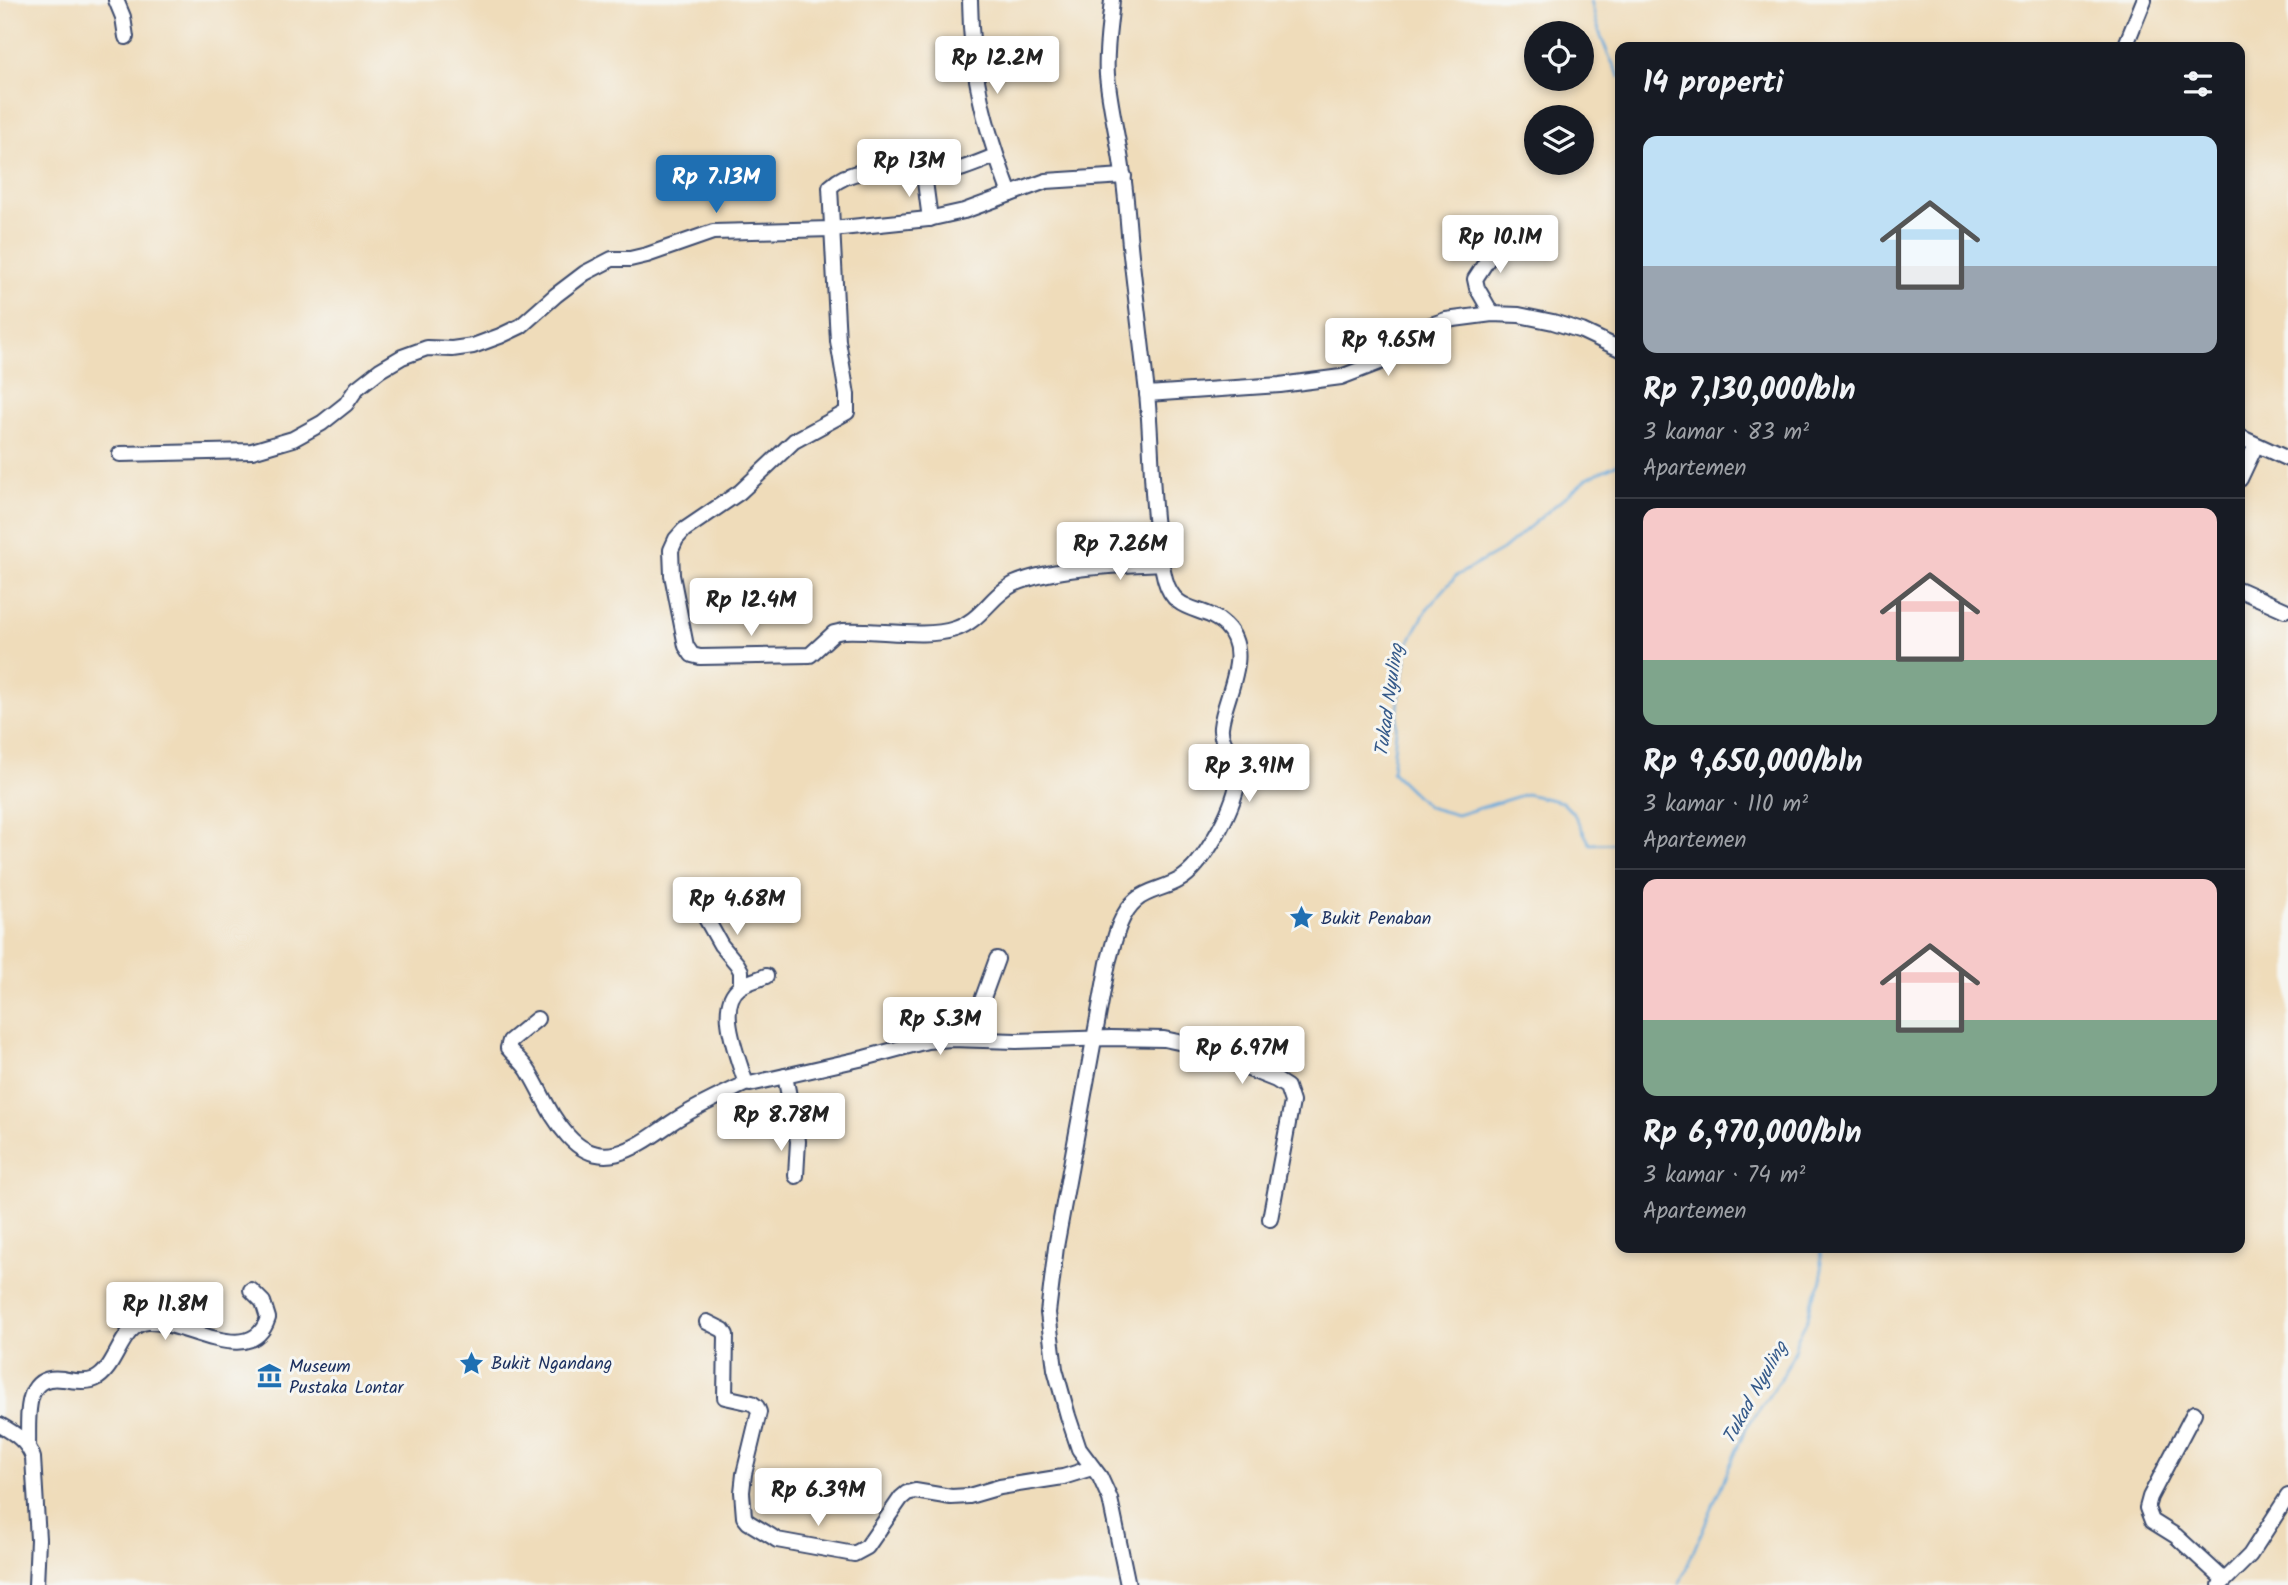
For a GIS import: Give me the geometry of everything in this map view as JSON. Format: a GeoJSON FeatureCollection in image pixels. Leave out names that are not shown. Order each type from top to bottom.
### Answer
{"type":"FeatureCollection","features":[{"type":"Feature","properties":{"kind":"street"},"geometry":{"type":"LineString","coordinates":[[116,0],[123,17],[126,37]]}},
{"type":"Feature","properties":{"kind":"street"},"geometry":{"type":"LineString","coordinates":[[970,0],[975,79],[985,125],[1010,194]]}},
{"type":"Feature","properties":{"kind":"street"},"geometry":{"type":"LineString","coordinates":[[1112,0],[1107,72],[1124,176],[1162,563],[1166,583],[1175,599],[1186,607],[1214,617],[1225,625],[1235,641],[1236,673],[1221,730],[1222,740],[1235,760],[1239,778],[1235,792],[1201,861],[1181,879],[1136,899],[1118,931],[1108,963],[1058,1236],[1048,1313],[1055,1369],[1079,1449],[1110,1499],[1128,1585]]}},
{"type":"Feature","properties":{"kind":"street"},"geometry":{"type":"LineString","coordinates":[[2126,42],[2144,0]]}},
{"type":"Feature","properties":{"kind":"street"},"geometry":{"type":"LineString","coordinates":[[995,156],[954,171],[924,174],[873,171],[849,176],[830,187],[838,341],[847,395],[847,412],[794,441],[740,492],[684,530],[676,539],[671,550],[672,575],[686,646],[692,655],[700,657],[810,655],[834,633],[843,631],[933,633],[955,629],[975,619],[993,599],[1013,585],[1035,578],[1114,565],[1162,563]]}},
{"type":"Feature","properties":{"kind":"street"},"geometry":{"type":"LineString","coordinates":[[924,174],[930,219]]}},
{"type":"Feature","properties":{"kind":"street"},"geometry":{"type":"LineString","coordinates":[[120,454],[252,451],[293,439],[322,423],[346,404],[357,388],[390,363],[419,349],[473,346],[522,326],[556,295],[599,264],[612,259],[647,255],[713,232],[832,229],[930,219],[964,211],[1046,181],[1124,176]]}},
{"type":"Feature","properties":{"kind":"street"},"geometry":{"type":"LineString","coordinates":[[1486,248],[1488,259],[1475,279],[1477,288],[1492,314]]}},
{"type":"Feature","properties":{"kind":"street"},"geometry":{"type":"LineString","coordinates":[[1147,394],[1280,385],[1341,376],[1380,362],[1431,325],[1446,320],[1492,314],[1518,315],[1553,322],[1615,346]]}},
{"type":"Feature","properties":{"kind":"street"},"geometry":{"type":"LineString","coordinates":[[2245,440],[2288,459]]}},
{"type":"Feature","properties":{"kind":"street"},"geometry":{"type":"LineString","coordinates":[[2245,469],[2256,445]]}},
{"type":"Feature","properties":{"kind":"street"},"geometry":{"type":"LineString","coordinates":[[2245,592],[2285,610]]}},
{"type":"Feature","properties":{"kind":"street"},"geometry":{"type":"LineString","coordinates":[[694,897],[721,946],[741,971],[741,986]]}},
{"type":"Feature","properties":{"kind":"street"},"geometry":{"type":"LineString","coordinates":[[968,1039],[997,959]]}},
{"type":"Feature","properties":{"kind":"street"},"geometry":{"type":"LineString","coordinates":[[747,1083],[729,1022],[728,1006],[741,986],[765,976]]}},
{"type":"Feature","properties":{"kind":"street"},"geometry":{"type":"LineString","coordinates":[[537,1019],[510,1041],[508,1048],[529,1071],[541,1099],[568,1136],[580,1147],[596,1152],[623,1153],[645,1142],[671,1123],[747,1083],[927,1041],[1164,1039],[1183,1043],[1276,1080],[1287,1087],[1292,1102],[1270,1219]]}},
{"type":"Feature","properties":{"kind":"street"},"geometry":{"type":"LineString","coordinates":[[785,1076],[798,1141],[796,1176]]}},
{"type":"Feature","properties":{"kind":"street"},"geometry":{"type":"LineString","coordinates":[[28,1446],[32,1394],[41,1381],[48,1378],[83,1381],[98,1377],[133,1329],[146,1322],[175,1326],[232,1342],[243,1343],[250,1340],[260,1332],[268,1318],[263,1303],[251,1290]]}},
{"type":"Feature","properties":{"kind":"street"},"geometry":{"type":"LineString","coordinates":[[707,1322],[717,1325],[726,1335],[725,1397],[752,1403],[759,1412],[744,1474],[744,1517],[777,1540],[853,1554],[867,1546],[907,1493],[928,1492],[961,1497],[1000,1487],[1063,1477],[1092,1468]]}},
{"type":"Feature","properties":{"kind":"street"},"geometry":{"type":"LineString","coordinates":[[2194,1413],[2150,1497],[2147,1508],[2152,1521],[2176,1536],[2222,1583],[2250,1555],[2288,1496]]}},
{"type":"Feature","properties":{"kind":"street"},"geometry":{"type":"LineString","coordinates":[[0,1424],[28,1446],[33,1458],[38,1539],[36,1585]]}},
{"type":"Feature","properties":{"kind":"waterway","name":"Tukad Nyuling"},"geometry":{"type":"LineString","coordinates":[[1591,0],[1602,40],[1615,68]]}},
{"type":"Feature","properties":{"kind":"waterway","name":"Tukad Nyuling"},"geometry":{"type":"LineString","coordinates":[[1615,465],[1589,477],[1502,550],[1456,576],[1427,609],[1409,642],[1399,699],[1392,772],[1428,807],[1457,815],[1526,794],[1562,802],[1574,814],[1590,844],[1615,843]]}},
{"type":"Feature","properties":{"kind":"waterway","name":"Tukad Nyuling"},"geometry":{"type":"LineString","coordinates":[[1679,1585],[1746,1428],[1782,1377],[1794,1352],[1808,1318],[1811,1302],[1822,1280],[1820,1253]]}},
{"type":"Feature","properties":{"kind":"place","name":"Bukit Penaban"},"geometry":{"type":"Point","coordinates":[1301,918]}},
{"type":"Feature","properties":{"kind":"place","name":"Bukit Ngandang"},"geometry":{"type":"Point","coordinates":[471,1363]}},
{"type":"Feature","properties":{"kind":"place","name":"Museum Pustaka Lontar"},"geometry":{"type":"Point","coordinates":[269,1376]}}]}
